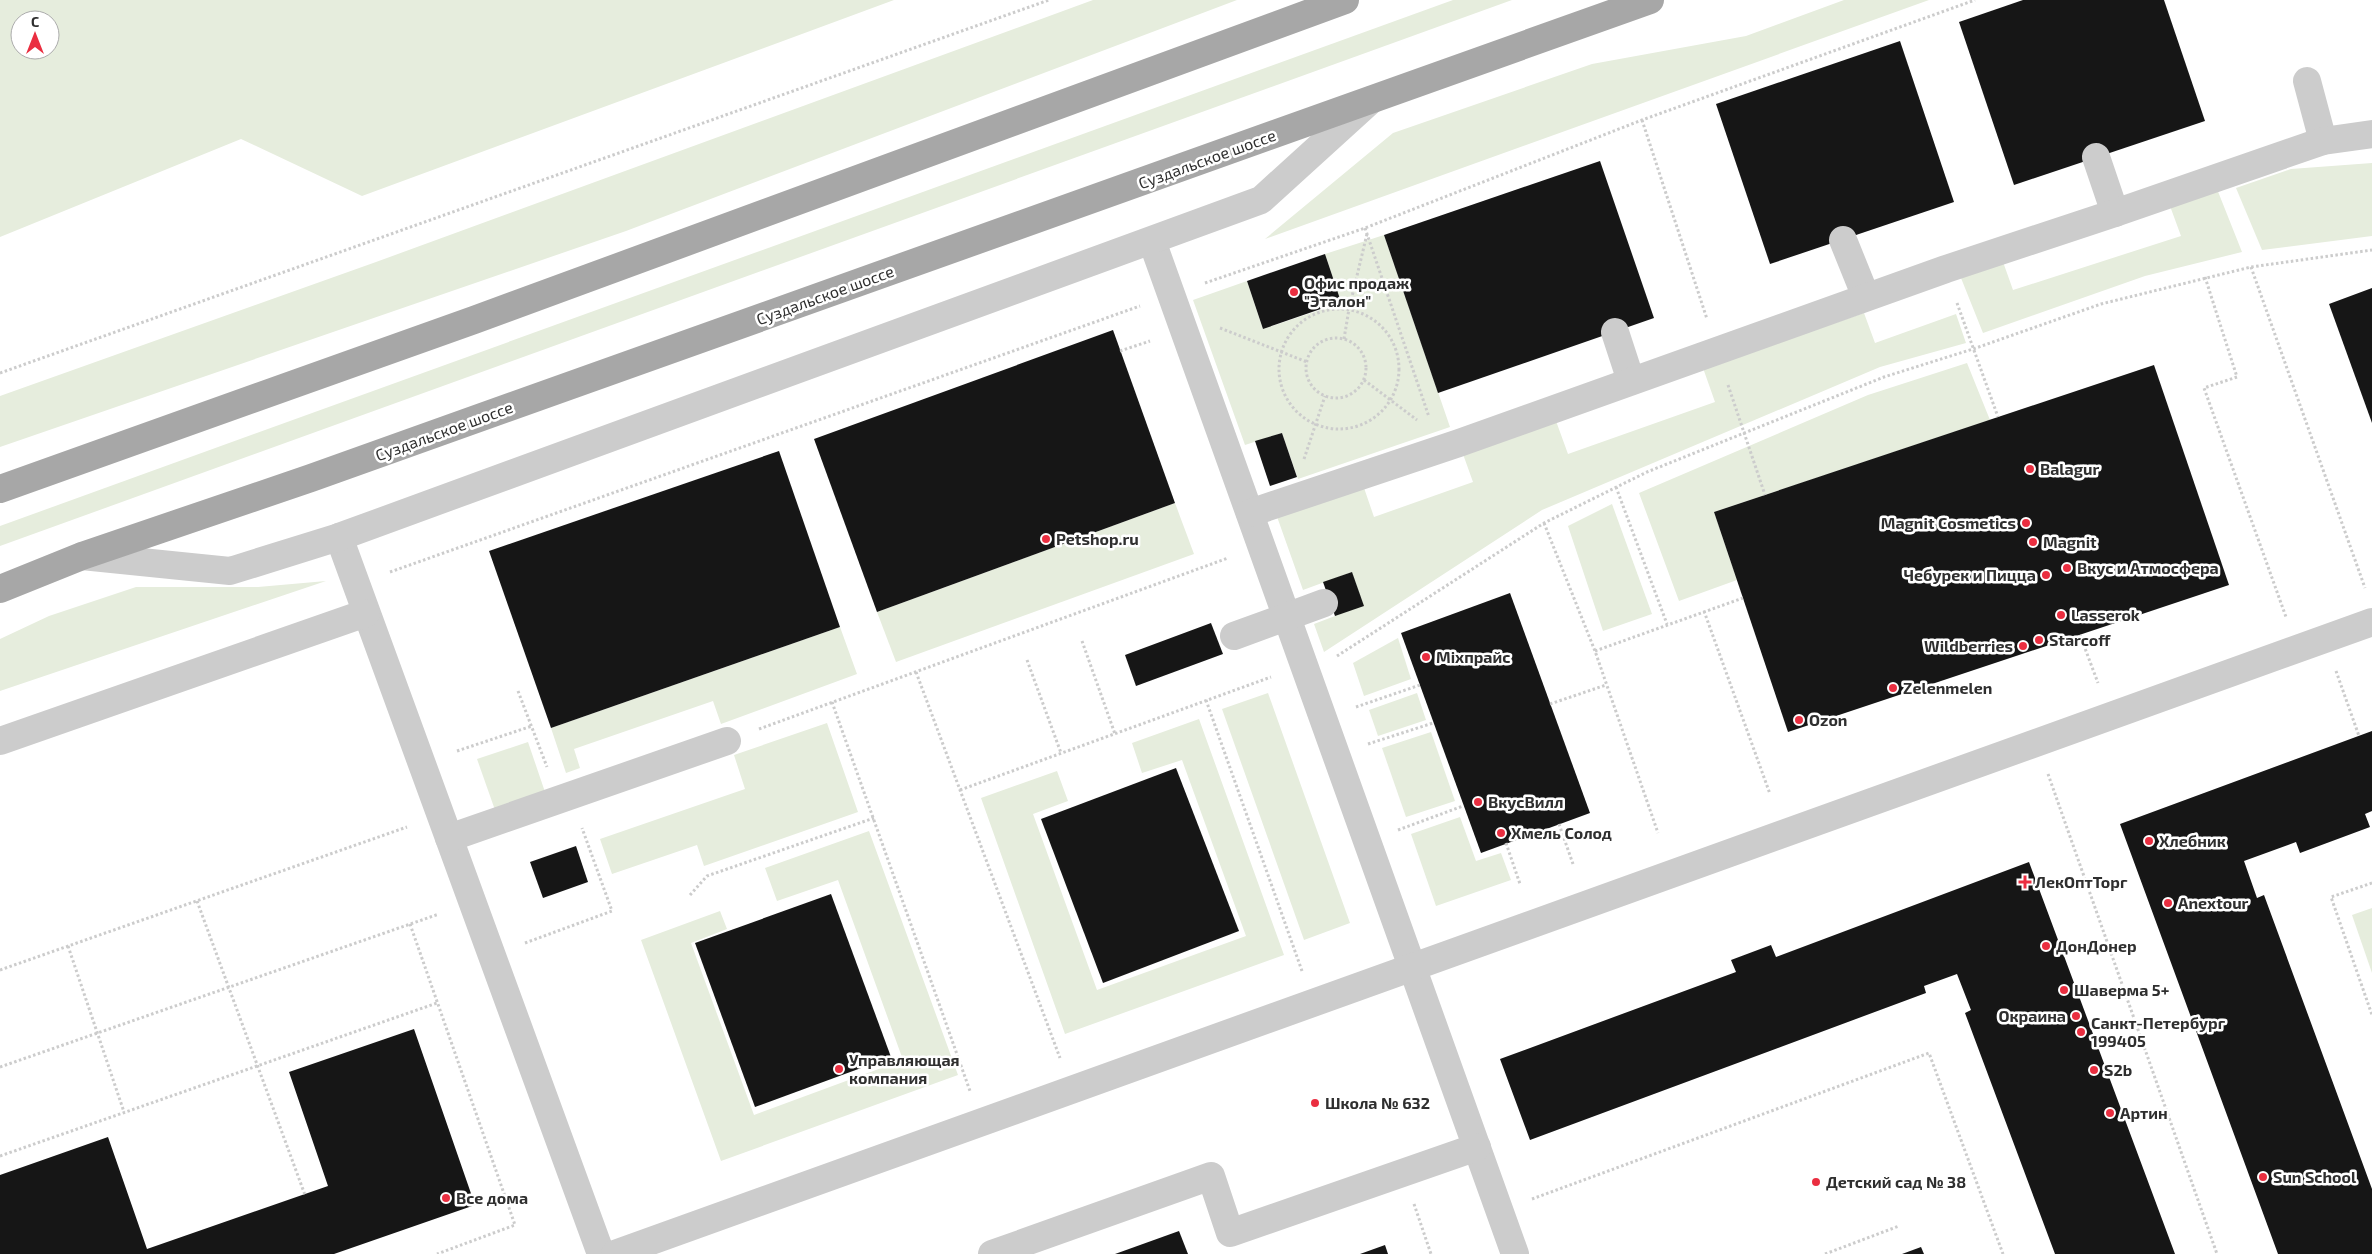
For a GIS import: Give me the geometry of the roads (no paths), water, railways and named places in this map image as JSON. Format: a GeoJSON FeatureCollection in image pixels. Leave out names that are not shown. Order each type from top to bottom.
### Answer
{"type":"FeatureCollection","features":[{"type":"Feature","properties":{"kind":"main road"},"geometry":{"type":"LineString","coordinates":[[0,489],[483,316],[1345,0]]}},
{"type":"Feature","properties":{"kind":"main road","name":"Суздальское шоссе"},"geometry":{"type":"LineString","coordinates":[[0,589],[82,556],[312,478],[1650,0]]}},
{"type":"Feature","properties":{"kind":"street"},"geometry":{"type":"LineString","coordinates":[[2307,81],[2323,140]]}},
{"type":"Feature","properties":{"kind":"street"},"geometry":{"type":"LineString","coordinates":[[82,556],[230,571],[339,537],[1261,200],[1371,100]]}},
{"type":"Feature","properties":{"kind":"street"},"geometry":{"type":"LineString","coordinates":[[1250,513],[1459,443],[1866,296],[2116,213],[2323,140],[2372,134]]}},
{"type":"Feature","properties":{"kind":"street"},"geometry":{"type":"LineString","coordinates":[[2096,157],[2116,213]]}},
{"type":"Feature","properties":{"kind":"street"},"geometry":{"type":"LineString","coordinates":[[1843,240],[1866,296]]}},
{"type":"Feature","properties":{"kind":"street"},"geometry":{"type":"LineString","coordinates":[[1152,241],[1515,1254]]}},
{"type":"Feature","properties":{"kind":"street"},"geometry":{"type":"LineString","coordinates":[[1615,332],[1631,381]]}},
{"type":"Feature","properties":{"kind":"street"},"geometry":{"type":"LineString","coordinates":[[339,537],[601,1254]]}},
{"type":"Feature","properties":{"kind":"street"},"geometry":{"type":"LineString","coordinates":[[1234,636],[1324,603]]}},
{"type":"Feature","properties":{"kind":"street"},"geometry":{"type":"LineString","coordinates":[[0,741],[366,612]]}},
{"type":"Feature","properties":{"kind":"street"},"geometry":{"type":"LineString","coordinates":[[615,1254],[2372,622]]}},
{"type":"Feature","properties":{"kind":"street"},"geometry":{"type":"LineString","coordinates":[[449,838],[727,741]]}},
{"type":"Feature","properties":{"kind":"street"},"geometry":{"type":"LineString","coordinates":[[992,1254],[1211,1176],[1230,1233],[1477,1147]]}},
{"type":"Feature","properties":{"kind":"place","name":"Офис продаж \"Эталон\""},"geometry":{"type":"Point","coordinates":[1294,292]}},
{"type":"Feature","properties":{"kind":"place","name":"Balagur"},"geometry":{"type":"Point","coordinates":[2030,469]}},
{"type":"Feature","properties":{"kind":"place","name":"Magnit Cosmetics"},"geometry":{"type":"Point","coordinates":[2026,523]}},
{"type":"Feature","properties":{"kind":"place","name":"Petshop.ru"},"geometry":{"type":"Point","coordinates":[1046,539]}},
{"type":"Feature","properties":{"kind":"place","name":"Magnit"},"geometry":{"type":"Point","coordinates":[2033,542]}},
{"type":"Feature","properties":{"kind":"place","name":"Вкус и Атмосфера"},"geometry":{"type":"Point","coordinates":[2067,568]}},
{"type":"Feature","properties":{"kind":"place","name":"Чебурек и Пицца"},"geometry":{"type":"Point","coordinates":[2046,575]}},
{"type":"Feature","properties":{"kind":"place","name":"Lasserok"},"geometry":{"type":"Point","coordinates":[2061,615]}},
{"type":"Feature","properties":{"kind":"place","name":"Starcoff"},"geometry":{"type":"Point","coordinates":[2039,640]}},
{"type":"Feature","properties":{"kind":"place","name":"Wildberries"},"geometry":{"type":"Point","coordinates":[2023,646]}},
{"type":"Feature","properties":{"kind":"place","name":"Mixпрайс"},"geometry":{"type":"Point","coordinates":[1426,657]}},
{"type":"Feature","properties":{"kind":"place","name":"Zelenmelen"},"geometry":{"type":"Point","coordinates":[1893,688]}},
{"type":"Feature","properties":{"kind":"place","name":"Ozon"},"geometry":{"type":"Point","coordinates":[1799,720]}},
{"type":"Feature","properties":{"kind":"place","name":"ВкусВилл"},"geometry":{"type":"Point","coordinates":[1478,802]}},
{"type":"Feature","properties":{"kind":"place","name":"Хмель Солод"},"geometry":{"type":"Point","coordinates":[1501,833]}},
{"type":"Feature","properties":{"kind":"place","name":"Хлебник"},"geometry":{"type":"Point","coordinates":[2149,841]}},
{"type":"Feature","properties":{"kind":"place","name":"ЛекОптТорг"},"geometry":{"type":"Point","coordinates":[2025,882]}},
{"type":"Feature","properties":{"kind":"place","name":"Anextour"},"geometry":{"type":"Point","coordinates":[2168,903]}},
{"type":"Feature","properties":{"kind":"place","name":"ДонДонер"},"geometry":{"type":"Point","coordinates":[2046,946]}},
{"type":"Feature","properties":{"kind":"place","name":"Шаверма 5+"},"geometry":{"type":"Point","coordinates":[2064,990]}},
{"type":"Feature","properties":{"kind":"place","name":"Окраина"},"geometry":{"type":"Point","coordinates":[2076,1016]}},
{"type":"Feature","properties":{"kind":"place","name":"Санкт-Петербург 199405"},"geometry":{"type":"Point","coordinates":[2081,1032]}},
{"type":"Feature","properties":{"kind":"place","name":"Управляющая компания"},"geometry":{"type":"Point","coordinates":[839,1069]}},
{"type":"Feature","properties":{"kind":"place","name":"S2b"},"geometry":{"type":"Point","coordinates":[2094,1070]}},
{"type":"Feature","properties":{"kind":"place","name":"Школа № 632"},"geometry":{"type":"Point","coordinates":[1315,1103]}},
{"type":"Feature","properties":{"kind":"place","name":"Артин"},"geometry":{"type":"Point","coordinates":[2110,1113]}},
{"type":"Feature","properties":{"kind":"place","name":"Sun School"},"geometry":{"type":"Point","coordinates":[2263,1177]}},
{"type":"Feature","properties":{"kind":"place","name":"Детский сад № 38"},"geometry":{"type":"Point","coordinates":[1816,1182]}},
{"type":"Feature","properties":{"kind":"place","name":"Все дома"},"geometry":{"type":"Point","coordinates":[446,1198]}}]}
